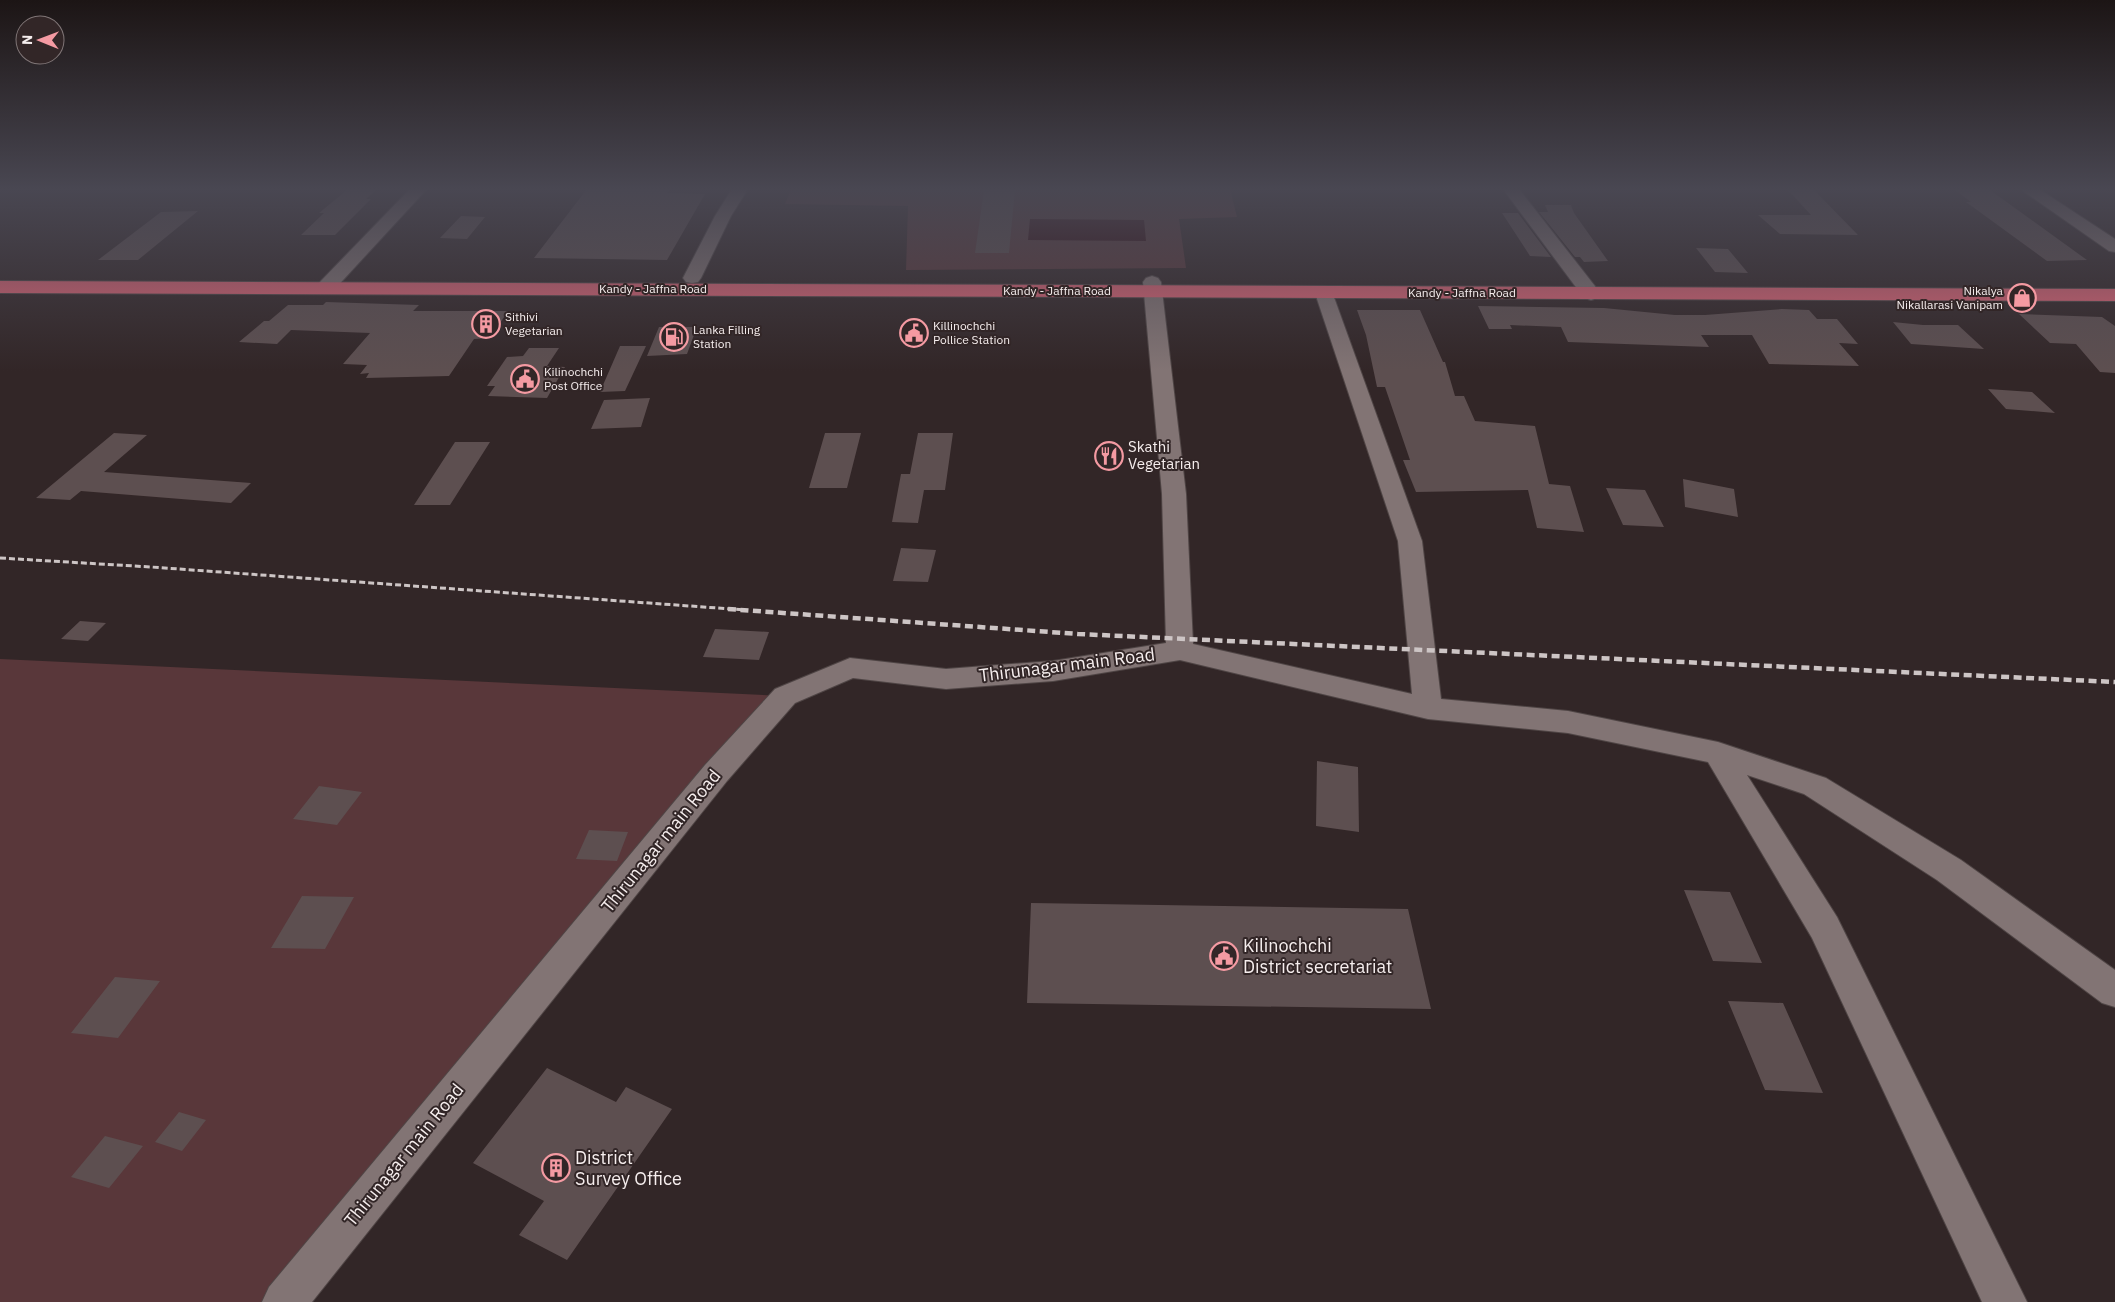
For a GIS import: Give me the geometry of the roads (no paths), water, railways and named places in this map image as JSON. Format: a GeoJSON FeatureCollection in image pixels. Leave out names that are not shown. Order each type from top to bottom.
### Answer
{"type":"FeatureCollection","features":[{"type":"Feature","properties":{"kind":"highway","name":"Kandy - Jaffna Road"},"geometry":{"type":"LineString","coordinates":[[0,277],[330,283],[1588,289],[2115,295]]}},
{"type":"Feature","properties":{"kind":"highway","name":"Kandy - Jaffna Road"},"geometry":{"type":"LineString","coordinates":[[0,287],[692,278],[1324,292],[2115,285]]}},
{"type":"Feature","properties":{"kind":"street"},"geometry":{"type":"LineString","coordinates":[[330,283],[361,250]]}},
{"type":"Feature","properties":{"kind":"street"},"geometry":{"type":"LineString","coordinates":[[692,278],[706,250]]}},
{"type":"Feature","properties":{"kind":"street"},"geometry":{"type":"LineString","coordinates":[[1558,250],[1588,289]]}},
{"type":"Feature","properties":{"kind":"street"},"geometry":{"type":"LineString","coordinates":[[1152,287],[1174,494],[1180,650],[1428,708],[1568,722],[1718,753],[1815,786],[1949,870],[2115,991]]}},
{"type":"Feature","properties":{"kind":"street"},"geometry":{"type":"LineString","coordinates":[[1324,292],[1410,541],[1428,708]]}},
{"type":"Feature","properties":{"kind":"street","name":"Thirunagar main Road"},"geometry":{"type":"LineString","coordinates":[[284,1302],[716,773],[785,696],[850,668],[946,679],[1054,670],[1180,650]]}},
{"type":"Feature","properties":{"kind":"street"},"geometry":{"type":"LineString","coordinates":[[1718,753],[1825,928],[2005,1302]]}},
{"type":"Feature","properties":{"kind":"railway"},"geometry":{"type":"LineString","coordinates":[[0,558],[151,567],[745,610]]}},
{"type":"Feature","properties":{"kind":"railway"},"geometry":{"type":"LineString","coordinates":[[728,609],[1078,634],[2115,682]]}},
{"type":"Feature","properties":{"kind":"place","name":"Nikalya Nikallarasi Vanipam"},"geometry":{"type":"Point","coordinates":[2022,298]}},
{"type":"Feature","properties":{"kind":"place","name":"Sithivi Vegetarian"},"geometry":{"type":"Point","coordinates":[486,324]}},
{"type":"Feature","properties":{"kind":"place","name":"Killinochchi Pollice Station"},"geometry":{"type":"Point","coordinates":[914,333]}},
{"type":"Feature","properties":{"kind":"place","name":"Lanka Filling Station"},"geometry":{"type":"Point","coordinates":[674,337]}},
{"type":"Feature","properties":{"kind":"place","name":"Kilinochchi Post Office"},"geometry":{"type":"Point","coordinates":[525,379]}},
{"type":"Feature","properties":{"kind":"place","name":"Skathi Vegetarian"},"geometry":{"type":"Point","coordinates":[1109,456]}},
{"type":"Feature","properties":{"kind":"place","name":"Kilinochchi District secretariat"},"geometry":{"type":"Point","coordinates":[1224,956]}},
{"type":"Feature","properties":{"kind":"place","name":"District Survey Office"},"geometry":{"type":"Point","coordinates":[556,1168]}}]}
